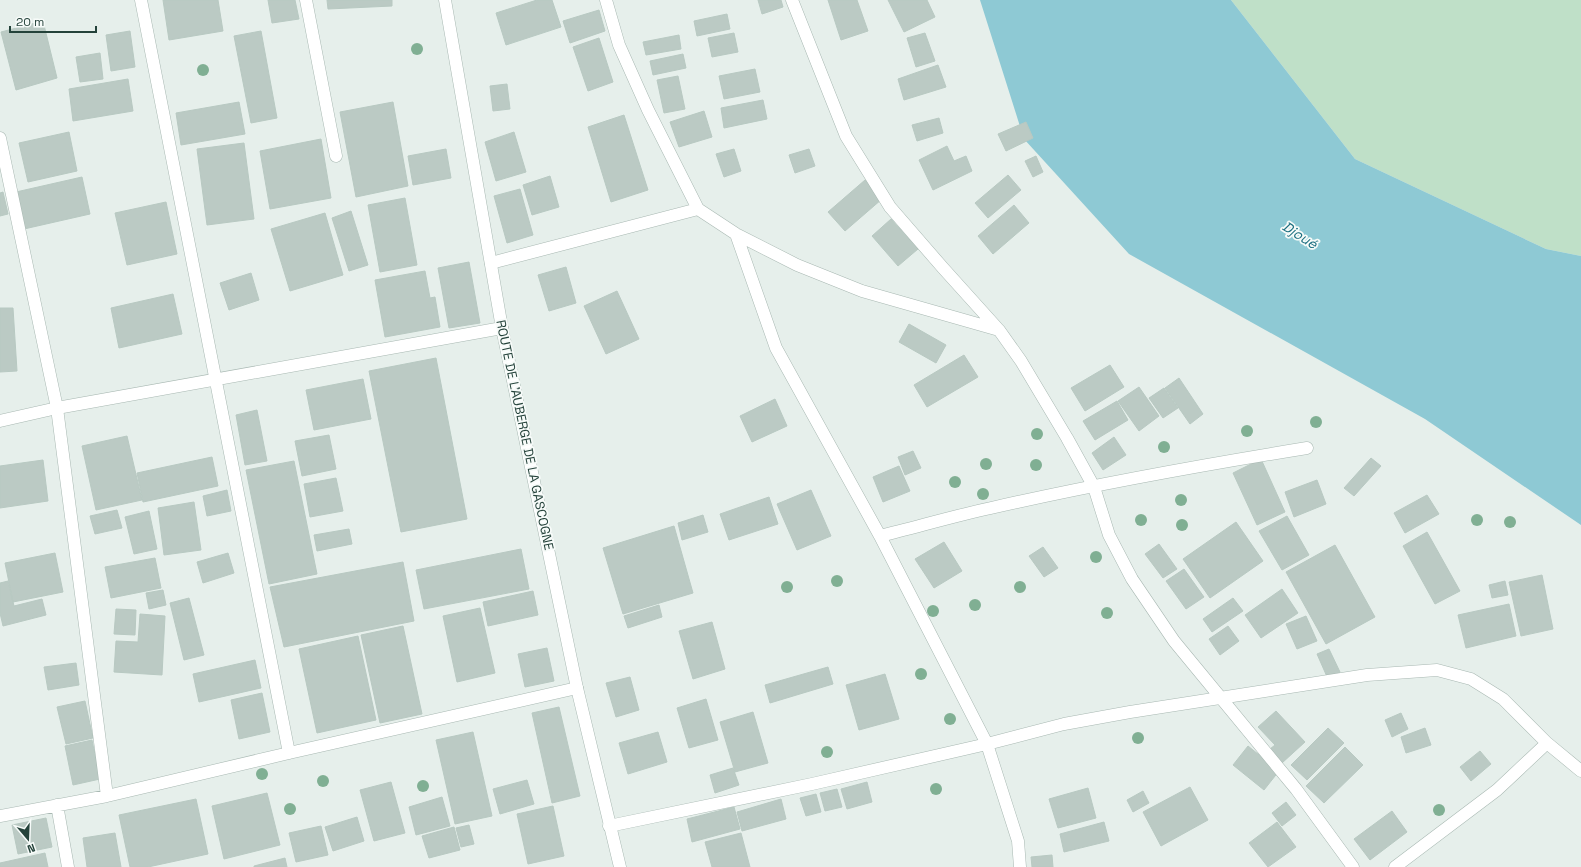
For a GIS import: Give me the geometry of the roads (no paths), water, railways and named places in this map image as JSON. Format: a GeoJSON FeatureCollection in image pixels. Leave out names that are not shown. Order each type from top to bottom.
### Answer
{"type":"FeatureCollection","features":[{"type":"Feature","properties":{"kind":"street"},"geometry":{"type":"LineString","coordinates":[[141,0],[289,753]]}},
{"type":"Feature","properties":{"kind":"street"},"geometry":{"type":"LineString","coordinates":[[306,0],[336,156]]}},
{"type":"Feature","properties":{"kind":"street","name":"ROUTE DE L'AUBERGE DE LA GASCOGNE"},"geometry":{"type":"LineString","coordinates":[[445,0],[492,263],[502,328],[577,688],[620,867]]}},
{"type":"Feature","properties":{"kind":"street"},"geometry":{"type":"LineString","coordinates":[[606,0],[619,44],[648,110],[698,209],[736,234],[797,265],[862,291],[999,330]]}},
{"type":"Feature","properties":{"kind":"street"},"geometry":{"type":"LineString","coordinates":[[792,0],[846,136],[890,207],[999,330],[1021,361],[1067,438],[1094,487],[1109,534],[1132,580],[1174,641],[1219,698],[1296,789],[1353,867]]}},
{"type":"Feature","properties":{"kind":"street"},"geometry":{"type":"LineString","coordinates":[[0,138],[56,408],[107,796]]}},
{"type":"Feature","properties":{"kind":"street"},"geometry":{"type":"LineString","coordinates":[[492,263],[698,209]]}},
{"type":"Feature","properties":{"kind":"street"},"geometry":{"type":"LineString","coordinates":[[736,234],[776,348],[880,536],[987,744],[1018,841],[1020,867]]}},
{"type":"Feature","properties":{"kind":"street"},"geometry":{"type":"LineString","coordinates":[[0,421],[56,408],[502,328]]}},
{"type":"Feature","properties":{"kind":"street"},"geometry":{"type":"LineString","coordinates":[[880,536],[991,508],[1216,463],[1307,448]]}},
{"type":"Feature","properties":{"kind":"street"},"geometry":{"type":"LineString","coordinates":[[609,826],[805,786],[987,744],[1064,724],[1367,675],[1437,670],[1471,679],[1503,699],[1547,743],[1581,771]]}},
{"type":"Feature","properties":{"kind":"street"},"geometry":{"type":"LineString","coordinates":[[0,816],[107,796],[577,688]]}},
{"type":"Feature","properties":{"kind":"street"},"geometry":{"type":"LineString","coordinates":[[1395,867],[1497,790],[1547,743]]}},
{"type":"Feature","properties":{"kind":"street"},"geometry":{"type":"LineString","coordinates":[[57,806],[68,867]]}},
{"type":"Feature","properties":{"kind":"water","name":"Djoué"},"geometry":{"type":"Polygon","coordinates":[[[980,0],[1231,0],[1355,159],[1546,249],[1581,256],[1581,525],[1425,419],[1129,254],[1024,139],[980,0]]]}}]}
